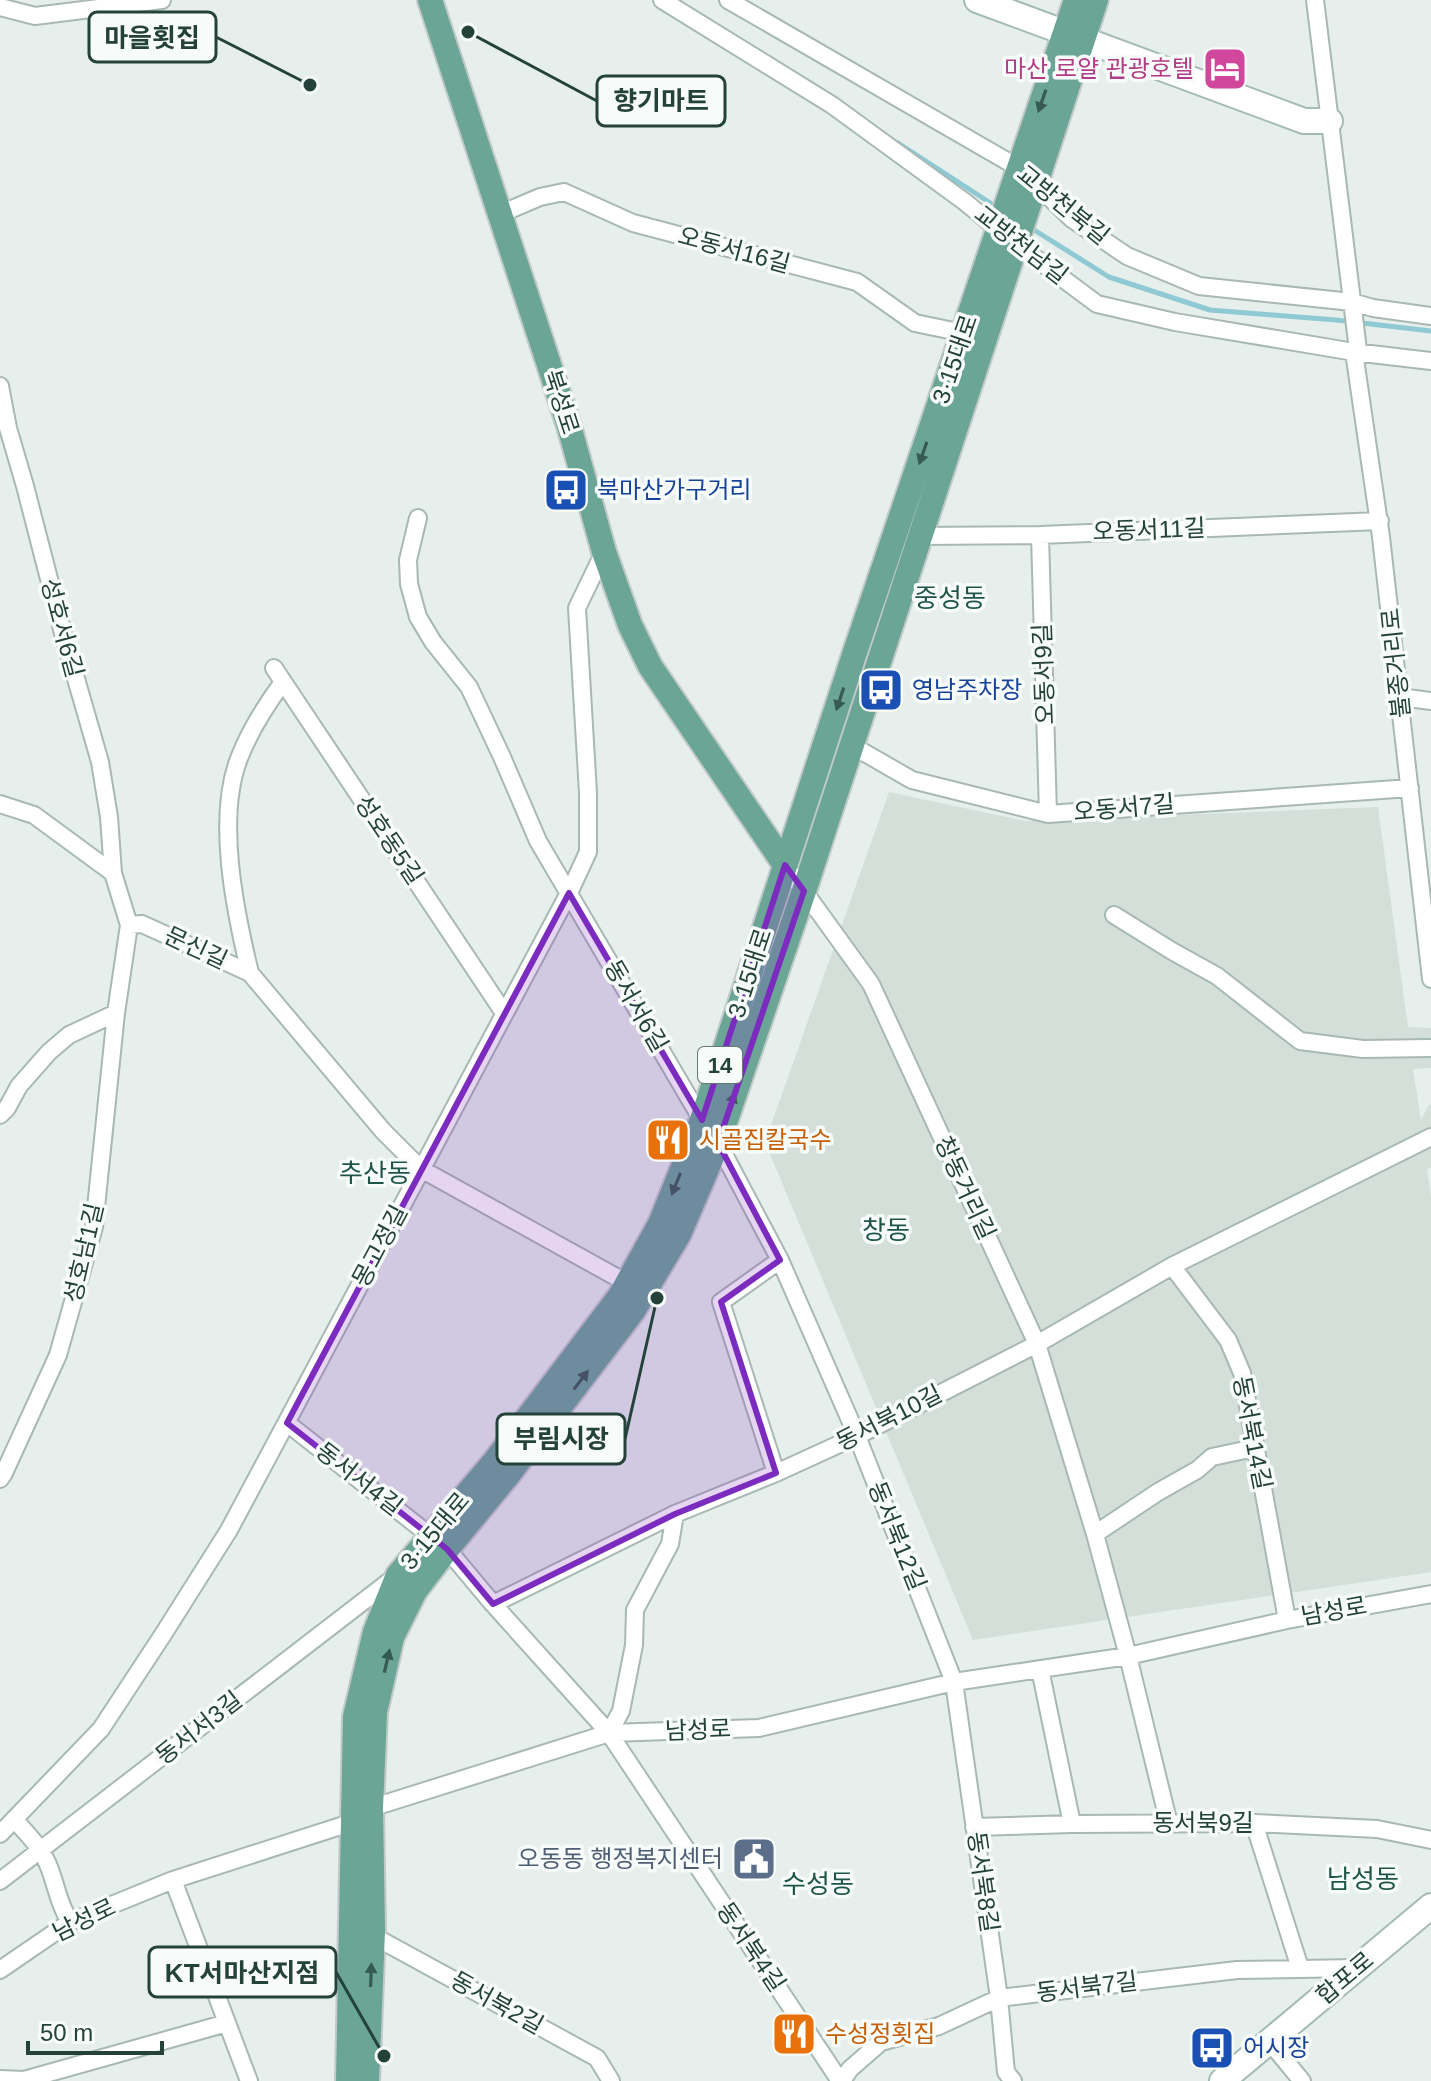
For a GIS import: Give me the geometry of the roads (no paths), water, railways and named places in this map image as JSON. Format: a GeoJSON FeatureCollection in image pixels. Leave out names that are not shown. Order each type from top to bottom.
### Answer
{"type":"FeatureCollection","features":[{"type":"Feature","properties":{"kind":"main road","name":"북성로"},"geometry":{"type":"LineString","coordinates":[[430,0],[569,426],[604,552],[630,625],[650,666],[785,865]]}},
{"type":"Feature","properties":{"kind":"main road","name":"3·15대로"},"geometry":{"type":"LineString","coordinates":[[1074,35],[1076,0]]}},
{"type":"Feature","properties":{"kind":"main road","name":"3·15대로"},"geometry":{"type":"LineString","coordinates":[[367,2081],[362,1815],[355,1717],[375,1632],[398,1575],[439,1541],[508,1475],[633,1311],[679,1234],[718,1143],[804,891],[919,536],[1007,236],[1074,35],[1096,0]]}},
{"type":"Feature","properties":{"kind":"main road","name":"3·15대로"},"geometry":{"type":"LineString","coordinates":[[362,1815],[375,1712],[392,1637],[439,1541],[495,1461],[620,1296],[660,1224],[702,1120],[963,333],[1007,236]]}},
{"type":"Feature","properties":{"kind":"main road","name":"3·15대로"},"geometry":{"type":"LineString","coordinates":[[348,2081],[362,1930]]}},
{"type":"Feature","properties":{"kind":"street"},"geometry":{"type":"LineString","coordinates":[[0,7],[35,16],[162,0]]}},
{"type":"Feature","properties":{"kind":"street","name":"교방천남길"},"geometry":{"type":"LineString","coordinates":[[662,0],[832,105],[1097,304],[1175,322],[1431,361]]}},
{"type":"Feature","properties":{"kind":"street","name":"교방천북길"},"geometry":{"type":"LineString","coordinates":[[728,0],[1027,176],[1072,219],[1127,256],[1199,286],[1431,316]]}},
{"type":"Feature","properties":{"kind":"street"},"geometry":{"type":"LineString","coordinates":[[977,0],[1304,121],[1330,121]]}},
{"type":"Feature","properties":{"kind":"street"},"geometry":{"type":"LineString","coordinates":[[1315,0],[1352,306]]}},
{"type":"Feature","properties":{"kind":"street","name":"오동서16길"},"geometry":{"type":"LineString","coordinates":[[500,214],[540,197],[564,192],[633,223],[857,282],[915,323],[963,333]]}},
{"type":"Feature","properties":{"kind":"street","name":"불종거리로"},"geometry":{"type":"LineString","coordinates":[[1352,306],[1410,788],[1425,875],[1431,979]]}},
{"type":"Feature","properties":{"kind":"street","name":"성호서6길"},"geometry":{"type":"LineString","coordinates":[[0,386],[8,428],[100,762],[109,817],[113,873],[129,925]]}},
{"type":"Feature","properties":{"kind":"street","name":"동서서6길"},"geometry":{"type":"LineString","coordinates":[[418,518],[408,560],[409,584],[418,617],[433,642],[469,687],[538,841],[702,1120]]}},
{"type":"Feature","properties":{"kind":"street","name":"오동서11길"},"geometry":{"type":"LineString","coordinates":[[919,536],[1040,535],[1380,521]]}},
{"type":"Feature","properties":{"kind":"street","name":"오동서9길"},"geometry":{"type":"LineString","coordinates":[[1040,535],[1048,814]]}},
{"type":"Feature","properties":{"kind":"street","name":"몽고정길"},"geometry":{"type":"LineString","coordinates":[[0,1834],[101,1729],[229,1530],[569,893],[588,852],[588,793],[577,608],[604,552]]}},
{"type":"Feature","properties":{"kind":"street","name":"성호동5길"},"geometry":{"type":"LineString","coordinates":[[250,973],[238,925],[230,860],[229,806],[238,758],[279,675],[504,1013]]}},
{"type":"Feature","properties":{"kind":"street"},"geometry":{"type":"LineString","coordinates":[[1400,697],[1431,701]]}},
{"type":"Feature","properties":{"kind":"street","name":"오동서7길"},"geometry":{"type":"LineString","coordinates":[[851,745],[912,780],[1048,814],[1410,788]]}},
{"type":"Feature","properties":{"kind":"street"},"geometry":{"type":"LineString","coordinates":[[0,804],[34,815],[113,873]]}},
{"type":"Feature","properties":{"kind":"street","name":"창동거리길"},"geometry":{"type":"LineString","coordinates":[[785,865],[871,984],[1037,1344],[1095,1534],[1169,1824]]}},
{"type":"Feature","properties":{"kind":"street"},"geometry":{"type":"LineString","coordinates":[[1114,915],[1217,976],[1300,1041],[1363,1049],[1431,1048]]}},
{"type":"Feature","properties":{"kind":"street","name":"문신길"},"geometry":{"type":"LineString","coordinates":[[116,1013],[129,925],[142,924],[250,973],[383,1131],[421,1169],[627,1283]]}},
{"type":"Feature","properties":{"kind":"street"},"geometry":{"type":"LineString","coordinates":[[2,1115],[19,1086],[59,1043],[69,1035],[116,1013]]}},
{"type":"Feature","properties":{"kind":"street","name":"성호남1길"},"geometry":{"type":"LineString","coordinates":[[1,1471],[58,1355],[94,1227],[116,1013]]}},
{"type":"Feature","properties":{"kind":"street","name":"동서북10길"},"geometry":{"type":"LineString","coordinates":[[493,1604],[675,1514],[857,1436],[1037,1344],[1172,1266],[1431,1137]]}},
{"type":"Feature","properties":{"kind":"street","name":"동서북12길"},"geometry":{"type":"LineString","coordinates":[[718,1143],[780,1260],[857,1436],[954,1682]]}},
{"type":"Feature","properties":{"kind":"street"},"geometry":{"type":"LineString","coordinates":[[776,1473],[721,1302],[780,1260]]}},
{"type":"Feature","properties":{"kind":"street","name":"동서북14길"},"geometry":{"type":"LineString","coordinates":[[1172,1266],[1228,1340],[1242,1373],[1287,1620]]}},
{"type":"Feature","properties":{"kind":"street","name":"동서서4길"},"geometry":{"type":"LineString","coordinates":[[287,1423],[439,1541],[493,1604]]}},
{"type":"Feature","properties":{"kind":"street"},"geometry":{"type":"LineString","coordinates":[[1095,1534],[1197,1470],[1212,1457],[1254,1448]]}},
{"type":"Feature","properties":{"kind":"street"},"geometry":{"type":"LineString","coordinates":[[493,1604],[609,1733],[621,1711],[634,1645],[635,1610],[670,1544],[675,1514]]}},
{"type":"Feature","properties":{"kind":"street","name":"동서서3길"},"geometry":{"type":"LineString","coordinates":[[0,1881],[398,1575]]}},
{"type":"Feature","properties":{"kind":"street","name":"남성로"},"geometry":{"type":"LineString","coordinates":[[0,1970],[70,1922],[173,1880],[609,1733],[759,1728],[954,1682],[1128,1656],[1287,1620],[1431,1594]]}},
{"type":"Feature","properties":{"kind":"street"},"geometry":{"type":"LineString","coordinates":[[1040,1669],[1072,1824]]}},
{"type":"Feature","properties":{"kind":"street","name":"동서북8길"},"geometry":{"type":"LineString","coordinates":[[954,1682],[999,1998],[1006,2072],[1013,2081]]}},
{"type":"Feature","properties":{"kind":"street","name":"동서북4길"},"geometry":{"type":"LineString","coordinates":[[609,1733],[841,2081]]}},
{"type":"Feature","properties":{"kind":"street"},"geometry":{"type":"LineString","coordinates":[[14,1819],[42,1851],[61,1908],[70,1922]]}},
{"type":"Feature","properties":{"kind":"street"},"geometry":{"type":"LineString","coordinates":[[1254,1823],[1300,1968]]}},
{"type":"Feature","properties":{"kind":"street","name":"동서북9길"},"geometry":{"type":"LineString","coordinates":[[974,1827],[1254,1823],[1377,1829],[1431,1840]]}},
{"type":"Feature","properties":{"kind":"street"},"geometry":{"type":"LineString","coordinates":[[173,1880],[249,2081]]}},
{"type":"Feature","properties":{"kind":"street","name":"합포로"},"geometry":{"type":"LineString","coordinates":[[1222,2081],[1431,1906]]}},
{"type":"Feature","properties":{"kind":"street","name":"동서북2길"},"geometry":{"type":"LineString","coordinates":[[362,1930],[597,2058],[611,2081]]}},
{"type":"Feature","properties":{"kind":"street","name":"동서북7길"},"geometry":{"type":"LineString","coordinates":[[841,2081],[881,2042],[939,2026],[999,1998],[1237,1970],[1357,1968]]}},
{"type":"Feature","properties":{"kind":"street"},"geometry":{"type":"LineString","coordinates":[[0,2079],[24,2080],[227,2023]]}},
{"type":"Feature","properties":{"kind":"street"},"geometry":{"type":"LineString","coordinates":[[1269,2041],[1302,2081]]}},
{"type":"Feature","properties":{"kind":"waterway"},"geometry":{"type":"LineString","coordinates":[[898,143],[995,206]]}},
{"type":"Feature","properties":{"kind":"waterway"},"geometry":{"type":"LineString","coordinates":[[1031,228],[1109,277],[1210,310],[1431,331]]}},
{"type":"Feature","properties":{"kind":"place","name":"향기마트"},"geometry":{"type":"Point","coordinates":[468,32]}},
{"type":"Feature","properties":{"kind":"place","name":"마산 로얄 관광호텔"},"geometry":{"type":"Point","coordinates":[1225,69]}},
{"type":"Feature","properties":{"kind":"place","name":"마을횟집"},"geometry":{"type":"Point","coordinates":[310,85]}},
{"type":"Feature","properties":{"kind":"place","name":"북마산가구거리"},"geometry":{"type":"Point","coordinates":[566,490]}},
{"type":"Feature","properties":{"kind":"place","name":"영남주차장"},"geometry":{"type":"Point","coordinates":[881,690]}},
{"type":"Feature","properties":{"kind":"place","name":"시골집칼국수"},"geometry":{"type":"Point","coordinates":[668,1140]}},
{"type":"Feature","properties":{"kind":"place","name":"부림시장"},"geometry":{"type":"Point","coordinates":[657,1298]}},
{"type":"Feature","properties":{"kind":"place","name":"오동동 행정복지센터"},"geometry":{"type":"Point","coordinates":[754,1859]}},
{"type":"Feature","properties":{"kind":"place","name":"수성정횟집"},"geometry":{"type":"Point","coordinates":[794,2034]}},
{"type":"Feature","properties":{"kind":"place","name":"어시장"},"geometry":{"type":"Point","coordinates":[1212,2048]}},
{"type":"Feature","properties":{"kind":"place","name":"KT서마산지점"},"geometry":{"type":"Point","coordinates":[384,2056]}},
{"type":"Feature","properties":{"kind":"district","name":"중성동"},"geometry":{"type":"Point","coordinates":[950,598]}},
{"type":"Feature","properties":{"kind":"district","name":"추산동"},"geometry":{"type":"Point","coordinates":[375,1173]}},
{"type":"Feature","properties":{"kind":"district","name":"창동"},"geometry":{"type":"Point","coordinates":[886,1230]}},
{"type":"Feature","properties":{"kind":"district","name":"남성동"},"geometry":{"type":"Point","coordinates":[1363,1879]}},
{"type":"Feature","properties":{"kind":"district","name":"수성동"},"geometry":{"type":"Point","coordinates":[818,1884]}}]}
